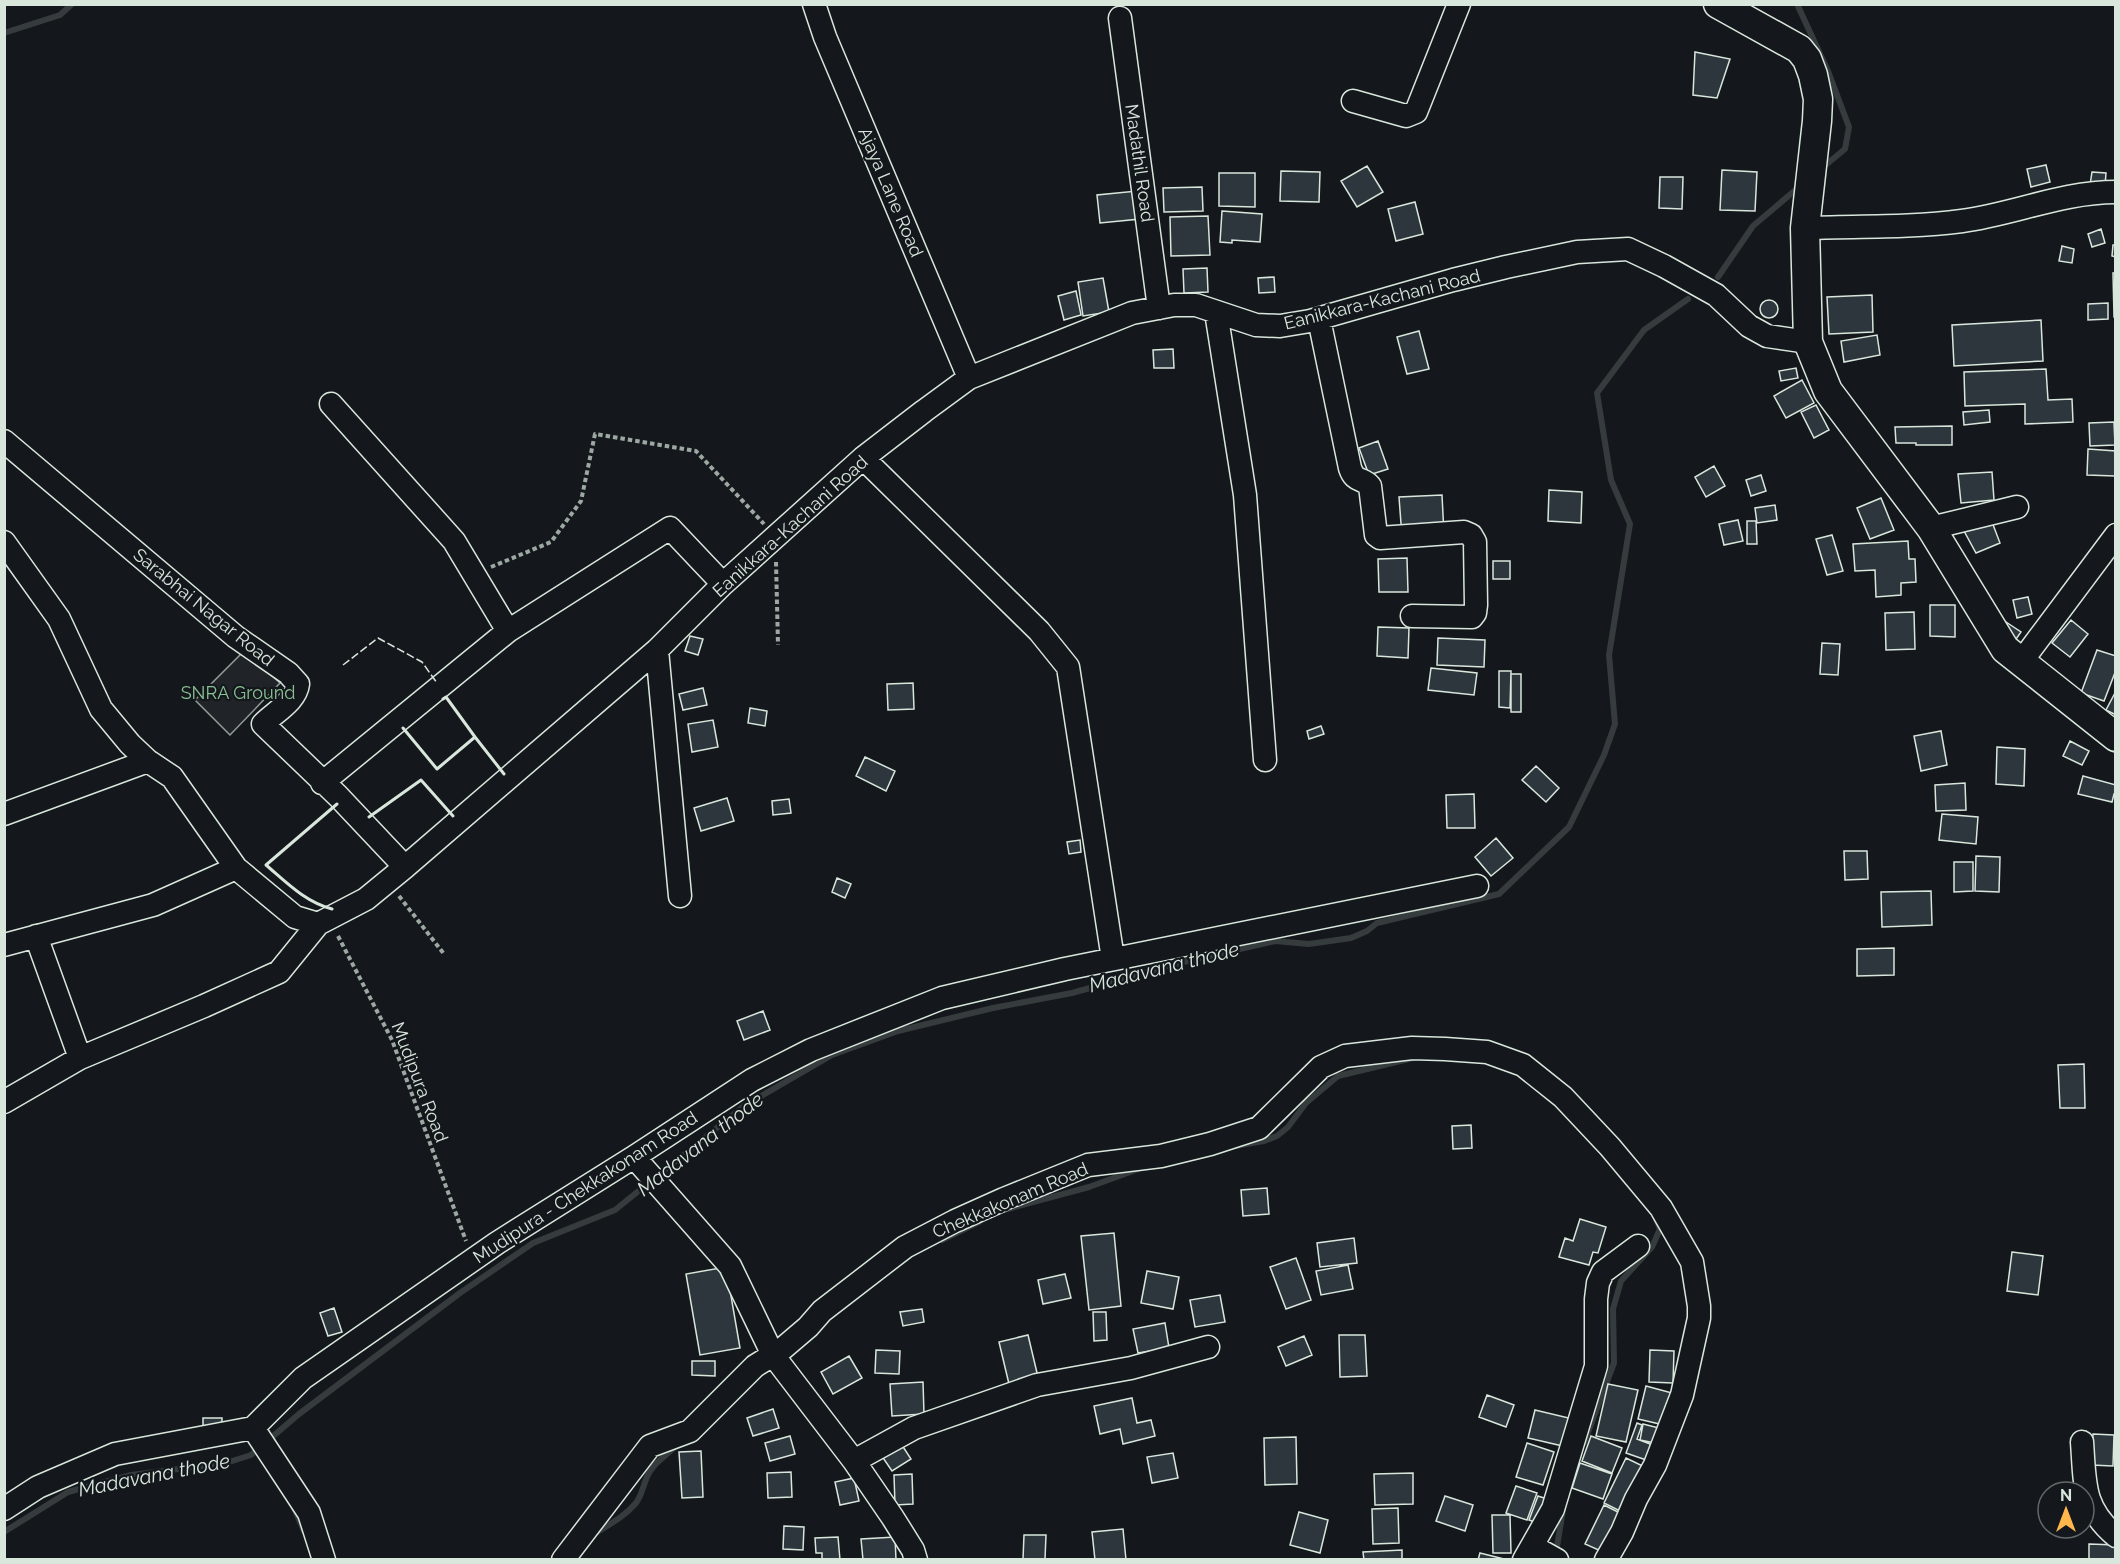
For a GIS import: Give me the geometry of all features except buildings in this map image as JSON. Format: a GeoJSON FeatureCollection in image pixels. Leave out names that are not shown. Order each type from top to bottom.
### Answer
{"type":"FeatureCollection","features":[{"type":"Feature","properties":{"kind":"main road"},"geometry":{"type":"LineString","coordinates":[[1718,4],[1799,49],[1807,59],[1813,75],[1818,99],[1805,228],[1808,342],[1828,391],[1931,528],[2005,649],[2115,737]]}},
{"type":"Feature","properties":{"kind":"street","name":"Ajaya Lane Road"},"geometry":{"type":"LineString","coordinates":[[814,4],[825,37],[969,378]]}},
{"type":"Feature","properties":{"kind":"street"},"geometry":{"type":"LineString","coordinates":[[1353,101],[1406,116],[1416,112],[1459,4]]}},
{"type":"Feature","properties":{"kind":"street","name":"Madathil Road"},"geometry":{"type":"LineString","coordinates":[[1120,18],[1160,308]]}},
{"type":"Feature","properties":{"kind":"street"},"geometry":{"type":"LineString","coordinates":[[1805,228],[1938,224],[2080,194],[2115,192]]}},
{"type":"Feature","properties":{"kind":"street","name":"Eanikkara-Kachani Road"},"geometry":{"type":"LineString","coordinates":[[323,922],[366,899],[405,867],[657,650],[723,584],[863,458],[969,378],[1132,313],[1174,304],[1196,305],[1256,325],[1280,326],[1319,319],[1506,267],[1577,252],[1628,249],[1716,295],[1749,326],[1767,336],[1808,342]]}},
{"type":"Feature","properties":{"kind":"street"},"geometry":{"type":"LineString","coordinates":[[1216,312],[1245,495],[1265,760]]}},
{"type":"Feature","properties":{"kind":"street"},"geometry":{"type":"LineString","coordinates":[[1319,319],[1350,468],[1354,477],[1367,482],[1370,486],[1376,535],[1380,538],[1464,532],[1471,535],[1475,542],[1476,605],[1472,617],[1412,616]]}},
{"type":"Feature","properties":{"kind":"street"},"geometry":{"type":"LineString","coordinates":[[332,404],[454,541],[508,631]]}},
{"type":"Feature","properties":{"kind":"street","name":"Sarabhai Nagar Road"},"geometry":{"type":"LineString","coordinates":[[4,441],[236,637],[288,673],[298,684],[297,692],[263,724],[338,796],[405,867]]}},
{"type":"Feature","properties":{"kind":"street"},"geometry":{"type":"LineString","coordinates":[[863,458],[1040,631],[1068,667],[1113,959]]}},
{"type":"Feature","properties":{"kind":"street"},"geometry":{"type":"LineString","coordinates":[[1931,528],[2018,507]]}},
{"type":"Feature","properties":{"kind":"street"},"geometry":{"type":"LineString","coordinates":[[322,783],[508,631],[670,528],[723,584]]}},
{"type":"Feature","properties":{"kind":"street"},"geometry":{"type":"LineString","coordinates":[[2021,662],[2115,535]]}},
{"type":"Feature","properties":{"kind":"street"},"geometry":{"type":"LineString","coordinates":[[4,543],[59,619],[101,709],[130,744],[148,762],[172,777],[236,868],[295,917],[323,922]]}},
{"type":"Feature","properties":{"kind":"street"},"geometry":{"type":"LineString","coordinates":[[657,650],[680,896]]}},
{"type":"Feature","properties":{"kind":"street"},"geometry":{"type":"LineString","coordinates":[[4,814],[148,762]]}},
{"type":"Feature","properties":{"kind":"street"},"geometry":{"type":"LineString","coordinates":[[4,945],[153,905],[236,868]]}},
{"type":"Feature","properties":{"kind":"street","name":"Mudipura - Chekkakonam Road"},"geometry":{"type":"LineString","coordinates":[[253,1428],[303,1378],[473,1260],[752,1080],[811,1050],[942,998],[1113,959],[1477,886]]}},
{"type":"Feature","properties":{"kind":"street"},"geometry":{"type":"LineString","coordinates":[[4,1102],[80,1058],[279,972],[323,922]]}},
{"type":"Feature","properties":{"kind":"street"},"geometry":{"type":"LineString","coordinates":[[36,936],[80,1058]]}},
{"type":"Feature","properties":{"kind":"street","name":"Chekkakonam Road"},"geometry":{"type":"LineString","coordinates":[[563,1560],[650,1446],[690,1431],[750,1370],[808,1327],[822,1311],[905,1246],[956,1221],[1088,1165],[1161,1156],[1210,1144],[1259,1128],[1321,1067],[1345,1056],[1412,1048],[1487,1052],[1523,1065],[1563,1097],[1610,1147],[1661,1208],[1692,1262],[1699,1318],[1682,1395],[1655,1465],[1606,1560]]}},
{"type":"Feature","properties":{"kind":"street"},"geometry":{"type":"LineString","coordinates":[[634,1157],[730,1266],[773,1355],[854,1461],[893,1518],[913,1550],[916,1560]]}},
{"type":"Feature","properties":{"kind":"street"},"geometry":{"type":"LineString","coordinates":[[1557,1560],[1528,1553],[1553,1509],[1596,1366],[1598,1282],[1603,1272],[1638,1246]]}},
{"type":"Feature","properties":{"kind":"street"},"geometry":{"type":"LineString","coordinates":[[854,1461],[914,1428],[1036,1385],[1131,1368],[1208,1347]]}},
{"type":"Feature","properties":{"kind":"street"},"geometry":{"type":"LineString","coordinates":[[4,1509],[38,1487],[115,1454],[253,1428],[309,1513],[324,1560]]}},
{"type":"Feature","properties":{"kind":"street"},"geometry":{"type":"LineString","coordinates":[[2082,1442],[2089,1502],[2094,1513],[2115,1536]]}},
{"type":"Feature","properties":{"kind":"path"},"geometry":{"type":"LineString","coordinates":[[474,574],[551,542],[581,501],[595,434],[696,451],[776,537],[778,645]]}},
{"type":"Feature","properties":{"kind":"path"},"geometry":{"type":"LineString","coordinates":[[388,881],[444,954]]}},
{"type":"Feature","properties":{"kind":"path","name":"Mudipura Road"},"geometry":{"type":"LineString","coordinates":[[323,922],[392,1040],[473,1260]]}},
{"type":"Feature","properties":{"kind":"green space","name":"SNRA Ground"},"geometry":{"type":"Polygon","coordinates":[[[244,651],[280,683],[230,735],[195,700],[244,651]]]}},
{"type":"Feature","properties":{"kind":"waterway"},"geometry":{"type":"LineString","coordinates":[[4,33],[60,15],[72,4]]}},
{"type":"Feature","properties":{"kind":"waterway"},"geometry":{"type":"LineString","coordinates":[[1797,4],[1828,71],[1849,127],[1845,149],[1822,168]]}},
{"type":"Feature","properties":{"kind":"waterway"},"geometry":{"type":"LineString","coordinates":[[1718,277],[1753,226],[1799,187]]}},
{"type":"Feature","properties":{"kind":"waterway","name":"Madavana thode"},"geometry":{"type":"LineString","coordinates":[[4,1532],[68,1492],[131,1475],[226,1463],[251,1455],[299,1414],[460,1293],[533,1243],[615,1210],[744,1106],[832,1055],[898,1031],[993,1008],[1072,993],[1179,963],[1275,941],[1309,944],[1351,938],[1367,931],[1377,923],[1499,894],[1569,827],[1604,755],[1615,724],[1609,655],[1630,524],[1611,480],[1597,393],[1644,330],[1688,299]]}},
{"type":"Feature","properties":{"kind":"waterway"},"geometry":{"type":"LineString","coordinates":[[1235,1146],[1264,1141],[1277,1136],[1288,1127],[1306,1103],[1338,1076],[1413,1058]]}},
{"type":"Feature","properties":{"kind":"waterway"},"geometry":{"type":"LineString","coordinates":[[1004,1210],[1089,1187],[1141,1168]]}},
{"type":"Feature","properties":{"kind":"waterway"},"geometry":{"type":"LineString","coordinates":[[1584,1443],[1614,1363],[1613,1309],[1621,1281],[1652,1247],[1660,1229],[1656,1219]]}},
{"type":"Feature","properties":{"kind":"waterway"},"geometry":{"type":"LineString","coordinates":[[942,1240],[979,1222]]}},
{"type":"Feature","properties":{"kind":"waterway"},"geometry":{"type":"LineString","coordinates":[[594,1534],[616,1520],[636,1503],[652,1468],[676,1446]]}},
{"type":"Feature","properties":{"kind":"waterway"},"geometry":{"type":"LineString","coordinates":[[294,1508],[304,1531]]}},
{"type":"Feature","properties":{"kind":"waterway"},"geometry":{"type":"LineString","coordinates":[[1556,1553],[1563,1510]]}},
{"type":"Feature","properties":{"kind":"fence"},"geometry":{"type":"LineString","coordinates":[[343,665],[378,638],[422,662],[437,683]]}},
{"type":"Feature","properties":{"kind":"wall"},"geometry":{"type":"LineString","coordinates":[[443,699],[446,697],[475,737]]}},
{"type":"Feature","properties":{"kind":"wall"},"geometry":{"type":"LineString","coordinates":[[403,728],[437,769],[475,737],[504,774]]}},
{"type":"Feature","properties":{"kind":"wall"},"geometry":{"type":"LineString","coordinates":[[369,817],[421,780],[453,816]]}},
{"type":"Feature","properties":{"kind":"wall"},"geometry":{"type":"LineString","coordinates":[[332,909],[313,902],[266,865],[337,804]]}}]}
